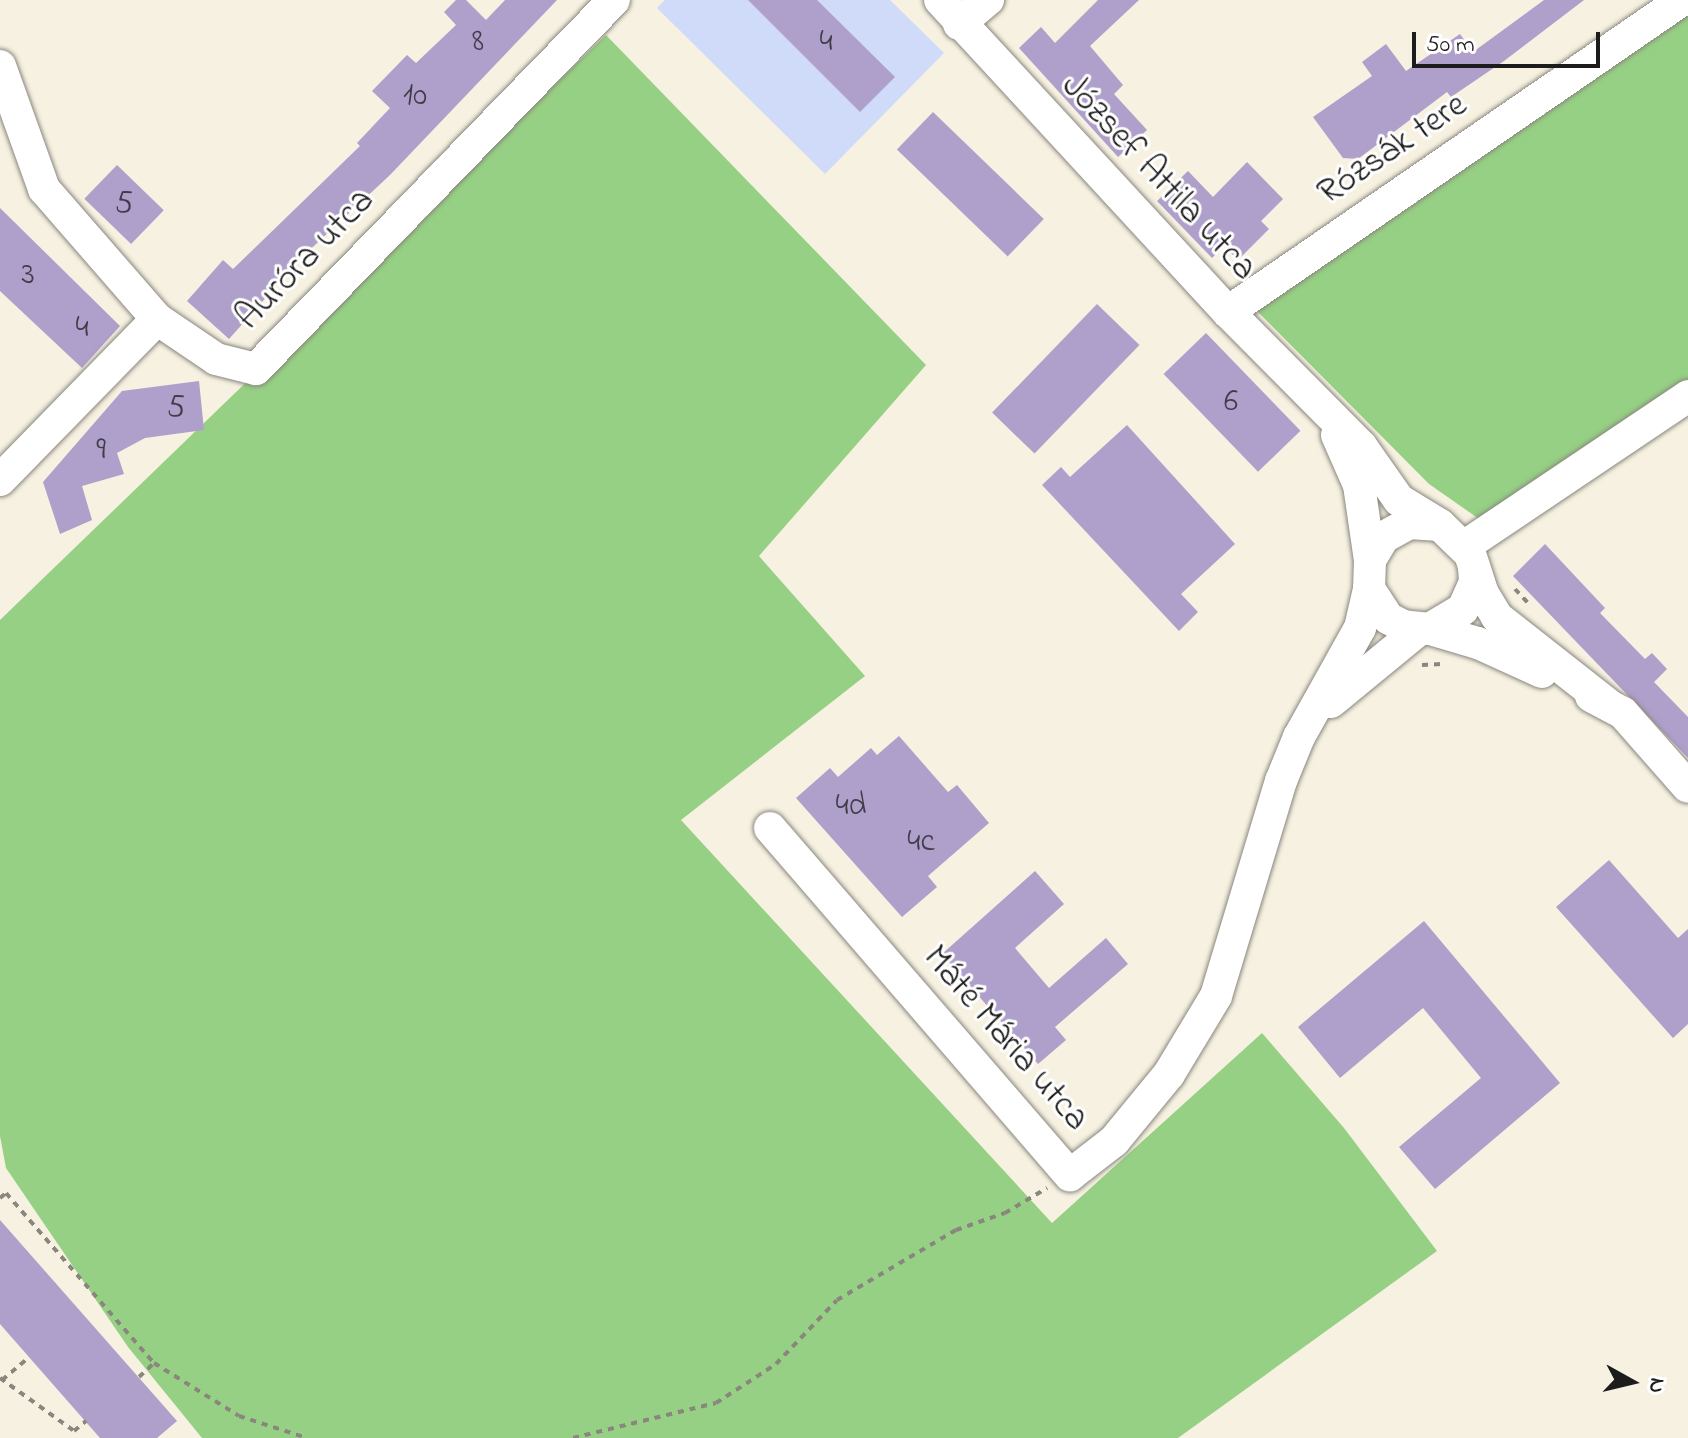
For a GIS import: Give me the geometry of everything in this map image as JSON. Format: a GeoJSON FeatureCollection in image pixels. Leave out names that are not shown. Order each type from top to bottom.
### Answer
{"type":"FeatureCollection","features":[{"type":"Feature","properties":{"kind":"street","name":"Auróra utca"},"geometry":{"type":"LineString","coordinates":[[157,319],[216,359],[256,369],[614,0]]}},
{"type":"Feature","properties":{"kind":"street"},"geometry":{"type":"LineString","coordinates":[[949,12],[988,0]]}},
{"type":"Feature","properties":{"kind":"street","name":"Rózsák tere"},"geometry":{"type":"LineString","coordinates":[[1228,312],[1682,0]]}},
{"type":"Feature","properties":{"kind":"street","name":"József Attila utca"},"geometry":{"type":"LineString","coordinates":[[949,12],[1228,312],[1361,446],[1399,500],[1440,525]]}},
{"type":"Feature","properties":{"kind":"street"},"geometry":{"type":"LineString","coordinates":[[0,66],[44,189],[157,319],[0,480]]}},
{"type":"Feature","properties":{"kind":"street"},"geometry":{"type":"LineString","coordinates":[[1470,557],[1688,396]]}},
{"type":"Feature","properties":{"kind":"street"},"geometry":{"type":"LineString","coordinates":[[1321,408],[1359,485],[1370,574],[1388,618],[1478,643],[1609,705],[1623,713],[1688,787]]}},
{"type":"Feature","properties":{"kind":"street"},"geometry":{"type":"LineString","coordinates":[[1370,574],[1393,530],[1409,523],[1440,525],[1470,557],[1489,606],[1513,633],[1609,705]]}},
{"type":"Feature","properties":{"kind":"street"},"geometry":{"type":"LineString","coordinates":[[1425,629],[1463,609],[1475,582],[1470,557]]}},
{"type":"Feature","properties":{"kind":"street","name":"Máté Mária utca"},"geometry":{"type":"LineString","coordinates":[[770,828],[1070,1175],[1114,1141],[1160,1085],[1216,996],[1299,737],[1360,628],[1370,574]]}},
{"type":"Feature","properties":{"kind":"street","name":"Máté Mária utca"},"geometry":{"type":"LineString","coordinates":[[1299,737],[1372,664],[1425,629]]}},
{"type":"Feature","properties":{"kind":"path"},"geometry":{"type":"LineString","coordinates":[[573,1438],[716,1403],[776,1364],[837,1300],[956,1230],[1005,1213],[1070,1175]]}},
{"type":"Feature","properties":{"kind":"path"},"geometry":{"type":"LineString","coordinates":[[0,1198],[6,1193],[154,1363],[239,1416],[307,1438]]}},
{"type":"Feature","properties":{"kind":"path"},"geometry":{"type":"LineString","coordinates":[[29,1357],[1,1379],[74,1431],[86,1421]]}},
{"type":"Feature","properties":{"kind":"path"},"geometry":{"type":"LineString","coordinates":[[139,1377],[154,1363]]}},
{"type":"Feature","properties":{"kind":"shaded area"},"geometry":{"type":"Polygon","coordinates":[[[665,0],[890,0],[944,53],[825,174],[657,8],[665,0]]]}},
{"type":"Feature","properties":{"kind":"green space"},"geometry":{"type":"Polygon","coordinates":[[[1688,9],[1688,383],[1482,521],[1429,484],[1255,309],[1688,9]]]}},
{"type":"Feature","properties":{"kind":"green space"},"geometry":{"type":"Polygon","coordinates":[[[606,35],[926,365],[759,556],[865,676],[681,820],[1052,1223],[1262,1033],[1344,1128],[1437,1251],[1178,1438],[202,1438],[128,1347],[6,1168],[0,1136],[0,620],[606,35]]]}},
{"type":"Feature","properties":{"kind":"building"},"geometry":{"type":"Polygon","coordinates":[[[456,0],[466,0],[486,20],[505,0],[557,0],[390,175],[301,258],[229,339],[187,301],[223,260],[233,269],[360,146],[357,143],[390,108],[372,91],[407,55],[416,63],[456,25],[444,12],[456,0]]]}},
{"type":"Feature","properties":{"kind":"building"},"geometry":{"type":"Polygon","coordinates":[[[748,0],[817,0],[895,77],[860,112],[748,0]]]}},
{"type":"Feature","properties":{"kind":"building"},"geometry":{"type":"Polygon","coordinates":[[[1098,0],[1139,0],[1090,46],[1123,85],[1114,94],[1147,130],[1118,157],[1019,48],[1041,27],[1055,43],[1098,0]]]}},
{"type":"Feature","properties":{"kind":"building"},"geometry":{"type":"Polygon","coordinates":[[[1544,0],[1584,0],[1504,61],[1451,97],[1447,92],[1358,159],[1343,158],[1313,117],[1372,76],[1362,62],[1386,44],[1406,71],[1460,34],[1473,52],[1544,0]]]}},
{"type":"Feature","properties":{"kind":"building"},"geometry":{"type":"Polygon","coordinates":[[[933,112],[1044,219],[1008,256],[897,149],[933,112]]]}},
{"type":"Feature","properties":{"kind":"building"},"geometry":{"type":"Polygon","coordinates":[[[1247,162],[1283,199],[1261,221],[1269,229],[1238,260],[1224,246],[1212,258],[1157,201],[1188,171],[1213,197],[1247,162]]]}},
{"type":"Feature","properties":{"kind":"building"},"geometry":{"type":"Polygon","coordinates":[[[117,165],[164,210],[131,244],[84,199],[117,165]]]}},
{"type":"Feature","properties":{"kind":"building"},"geometry":{"type":"Polygon","coordinates":[[[0,208],[120,326],[82,368],[0,291],[0,208]]]}},
{"type":"Feature","properties":{"kind":"building"},"geometry":{"type":"Polygon","coordinates":[[[1097,304],[1139,345],[1035,454],[992,413],[1097,304]]]}},
{"type":"Feature","properties":{"kind":"building"},"geometry":{"type":"Polygon","coordinates":[[[1206,333],[1300,431],[1258,472],[1164,374],[1206,333]]]}},
{"type":"Feature","properties":{"kind":"building"},"geometry":{"type":"Polygon","coordinates":[[[199,381],[204,430],[145,438],[117,453],[124,474],[82,486],[92,520],[60,534],[43,482],[122,391],[199,381]]]}},
{"type":"Feature","properties":{"kind":"building"},"geometry":{"type":"Polygon","coordinates":[[[1127,425],[1235,544],[1181,594],[1198,612],[1179,631],[1042,485],[1061,467],[1070,477],[1127,425]]]}},
{"type":"Feature","properties":{"kind":"building"},"geometry":{"type":"Polygon","coordinates":[[[1545,544],[1605,608],[1600,613],[1645,659],[1652,653],[1667,669],[1654,682],[1688,717],[1688,758],[1513,576],[1545,544]]]}},
{"type":"Feature","properties":{"kind":"building"},"geometry":{"type":"Polygon","coordinates":[[[899,736],[948,792],[957,785],[989,823],[928,876],[937,887],[902,917],[796,798],[830,768],[838,777],[871,748],[877,755],[899,736]]]}},
{"type":"Feature","properties":{"kind":"building"},"geometry":{"type":"Polygon","coordinates":[[[1609,860],[1678,938],[1688,929],[1688,1024],[1673,1038],[1556,907],[1609,860]]]}},
{"type":"Feature","properties":{"kind":"building"},"geometry":{"type":"Polygon","coordinates":[[[1035,871],[1064,904],[1015,948],[1049,988],[1106,938],[1128,964],[1055,1027],[1066,1040],[1038,1064],[942,954],[1035,871]]]}},
{"type":"Feature","properties":{"kind":"building"},"geometry":{"type":"Polygon","coordinates":[[[1424,921],[1560,1083],[1435,1189],[1399,1147],[1481,1078],[1423,1008],[1340,1078],[1298,1027],[1424,921]]]}},
{"type":"Feature","properties":{"kind":"building"},"geometry":{"type":"Polygon","coordinates":[[[0,1220],[177,1421],[157,1438],[100,1438],[0,1324],[0,1220]]]}}]}
